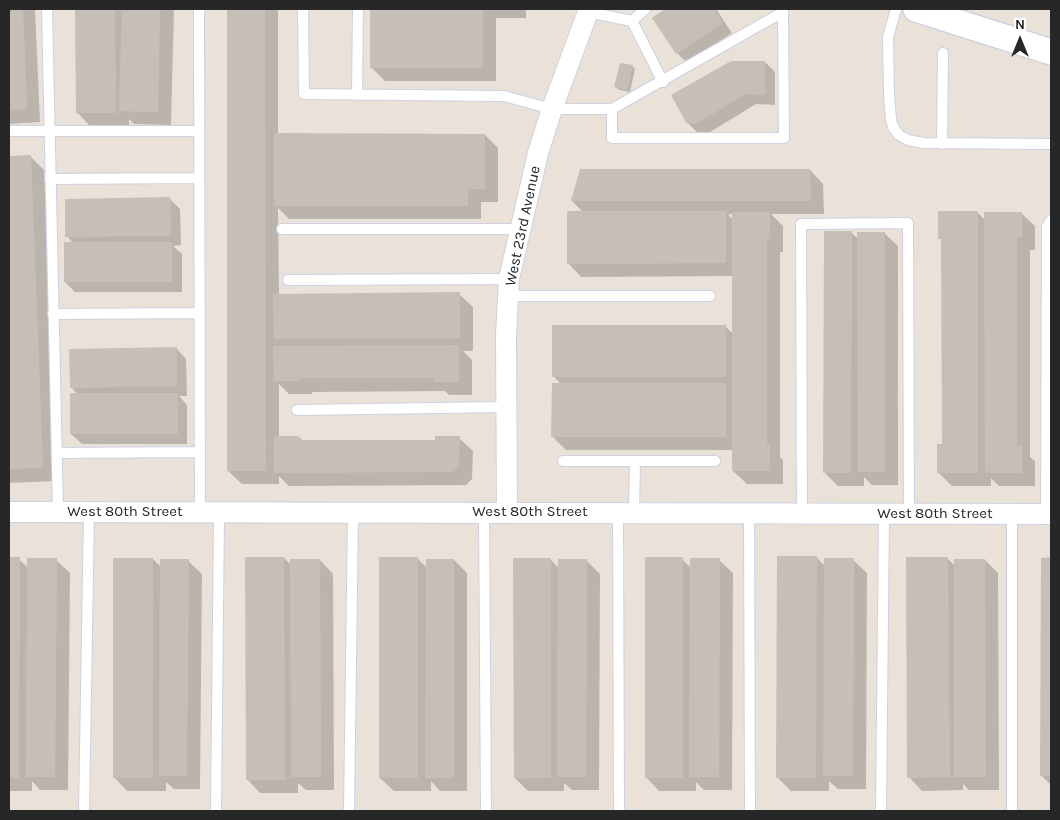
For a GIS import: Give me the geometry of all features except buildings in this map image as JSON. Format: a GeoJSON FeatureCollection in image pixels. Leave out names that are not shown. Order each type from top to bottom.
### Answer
{"type":"FeatureCollection","features":[{"type":"Feature","properties":{"kind":"street"},"geometry":{"type":"LineString","coordinates":[[916,9],[1051,52]]}},
{"type":"Feature","properties":{"kind":"street","name":"West 23rd Avenue"},"geometry":{"type":"LineString","coordinates":[[507,512],[506,335],[509,287],[520,229],[538,153],[588,10]]}},
{"type":"Feature","properties":{"kind":"street","name":"West 80th Street"},"geometry":{"type":"LineString","coordinates":[[9,512],[1048,514]]}},
{"type":"Feature","properties":{"kind":"lane"},"geometry":{"type":"LineString","coordinates":[[47,9],[58,512]]}},
{"type":"Feature","properties":{"kind":"lane"},"geometry":{"type":"LineString","coordinates":[[198,9],[200,452],[210,513],[216,811]]}},
{"type":"Feature","properties":{"kind":"lane"},"geometry":{"type":"LineString","coordinates":[[303,9],[304,94],[504,96],[552,109],[612,109],[663,82],[780,10],[784,138],[612,138],[612,109]]}},
{"type":"Feature","properties":{"kind":"lane"},"geometry":{"type":"LineString","coordinates":[[357,95],[358,9]]}},
{"type":"Feature","properties":{"kind":"lane"},"geometry":{"type":"LineString","coordinates":[[632,21],[645,9]]}},
{"type":"Feature","properties":{"kind":"lane"},"geometry":{"type":"LineString","coordinates":[[896,9],[888,37],[890,115],[893,126],[899,135],[908,140],[923,144],[1051,144]]}},
{"type":"Feature","properties":{"kind":"lane"},"geometry":{"type":"LineString","coordinates":[[588,10],[632,21],[663,82]]}},
{"type":"Feature","properties":{"kind":"lane"},"geometry":{"type":"LineString","coordinates":[[942,144],[943,53]]}},
{"type":"Feature","properties":{"kind":"lane"},"geometry":{"type":"LineString","coordinates":[[9,131],[199,131]]}},
{"type":"Feature","properties":{"kind":"lane"},"geometry":{"type":"LineString","coordinates":[[50,179],[199,178]]}},
{"type":"Feature","properties":{"kind":"lane"},"geometry":{"type":"LineString","coordinates":[[1048,514],[1047,227],[1051,220]]}},
{"type":"Feature","properties":{"kind":"lane"},"geometry":{"type":"LineString","coordinates":[[802,513],[801,224],[908,223],[909,514]]}},
{"type":"Feature","properties":{"kind":"lane"},"geometry":{"type":"LineString","coordinates":[[282,230],[520,229]]}},
{"type":"Feature","properties":{"kind":"lane"},"geometry":{"type":"LineString","coordinates":[[288,280],[710,296]]}},
{"type":"Feature","properties":{"kind":"lane"},"geometry":{"type":"LineString","coordinates":[[53,314],[200,313]]}},
{"type":"Feature","properties":{"kind":"lane"},"geometry":{"type":"LineString","coordinates":[[297,410],[506,407]]}},
{"type":"Feature","properties":{"kind":"lane"},"geometry":{"type":"LineString","coordinates":[[56,453],[200,452]]}},
{"type":"Feature","properties":{"kind":"lane"},"geometry":{"type":"LineString","coordinates":[[563,462],[715,461]]}},
{"type":"Feature","properties":{"kind":"lane"},"geometry":{"type":"LineString","coordinates":[[619,811],[626,513],[635,462]]}},
{"type":"Feature","properties":{"kind":"lane"},"geometry":{"type":"LineString","coordinates":[[84,811],[89,512]]}},
{"type":"Feature","properties":{"kind":"lane"},"geometry":{"type":"LineString","coordinates":[[484,512],[486,811]]}},
{"type":"Feature","properties":{"kind":"lane"},"geometry":{"type":"LineString","coordinates":[[349,811],[353,513]]}},
{"type":"Feature","properties":{"kind":"lane"},"geometry":{"type":"LineString","coordinates":[[749,513],[750,811]]}},
{"type":"Feature","properties":{"kind":"lane"},"geometry":{"type":"LineString","coordinates":[[881,811],[884,514]]}},
{"type":"Feature","properties":{"kind":"lane"},"geometry":{"type":"LineString","coordinates":[[1012,514],[1012,811]]}}]}
